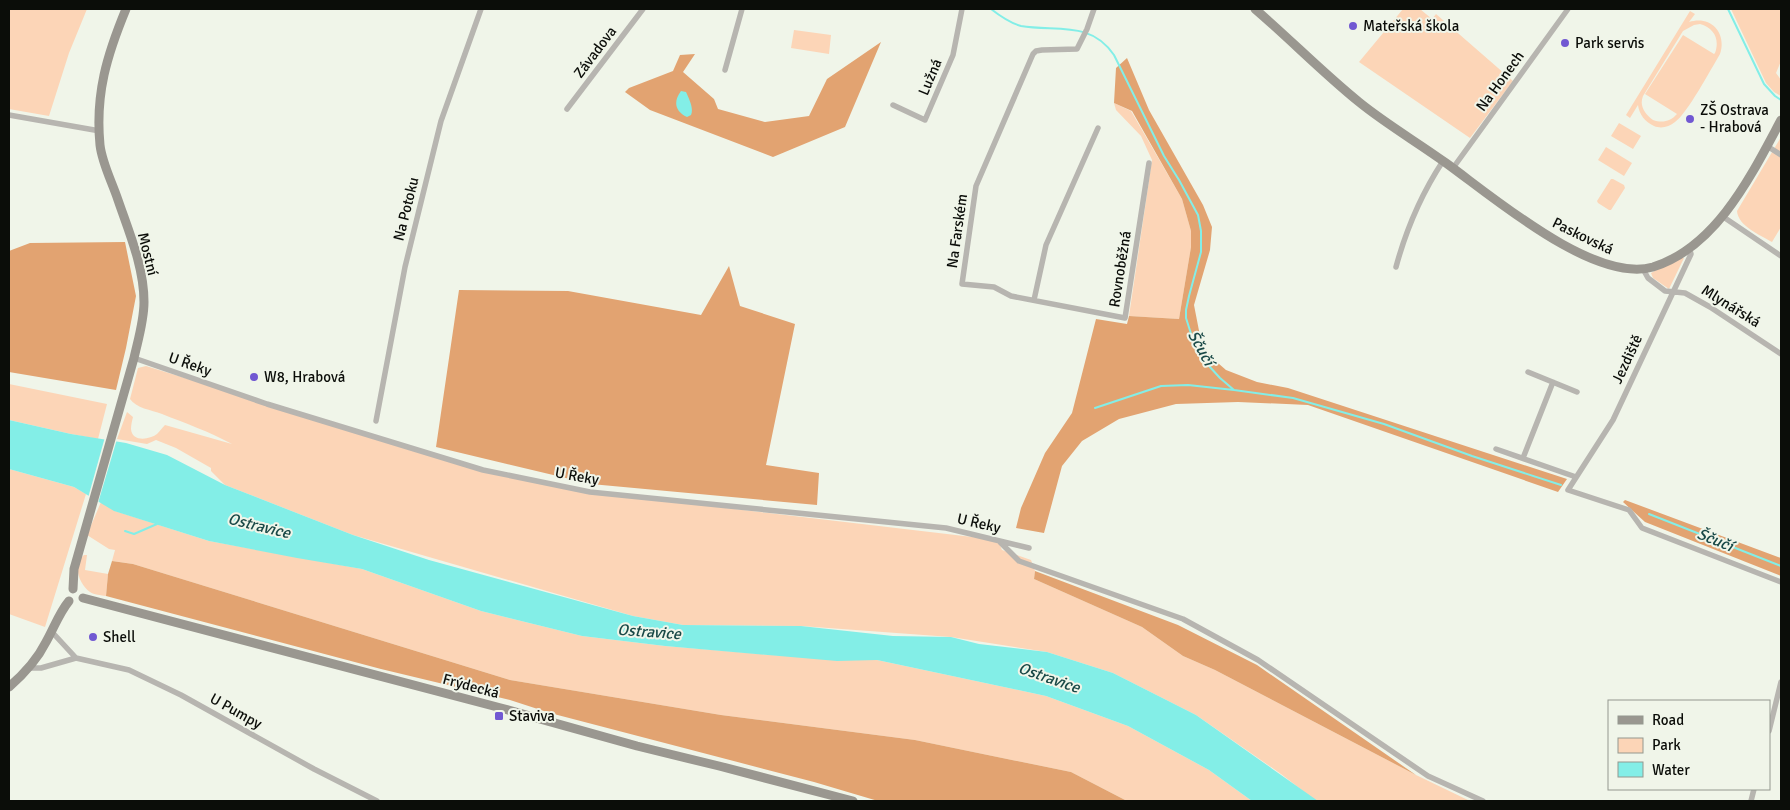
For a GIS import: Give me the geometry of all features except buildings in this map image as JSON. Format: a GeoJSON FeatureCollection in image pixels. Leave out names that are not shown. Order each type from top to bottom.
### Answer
{"type":"FeatureCollection","features":[{"type":"Feature","properties":{"kind":"main road","name":"Mostní"},"geometry":{"type":"LineString","coordinates":[[73,589],[74,569],[134,358],[144,303],[138,260],[100,147],[100,100],[106,63],[126,9]]}},
{"type":"Feature","properties":{"kind":"main road","name":"Paskovská"},"geometry":{"type":"LineString","coordinates":[[1255,9],[1358,101],[1537,229],[1565,246],[1607,265],[1628,269],[1643,269],[1664,262],[1689,247],[1722,216],[1747,182],[1781,120]]}},
{"type":"Feature","properties":{"kind":"main road"},"geometry":{"type":"LineString","coordinates":[[9,687],[39,654],[63,608],[69,601],[68,594],[73,589],[81,591],[83,598],[80,602],[76,604],[69,601]]}},
{"type":"Feature","properties":{"kind":"main road","name":"Frýdecká"},"geometry":{"type":"LineString","coordinates":[[83,598],[501,708],[637,746],[853,801]]}},
{"type":"Feature","properties":{"kind":"street","name":"Na Potoku"},"geometry":{"type":"LineString","coordinates":[[376,421],[405,267],[441,121],[481,9]]}},
{"type":"Feature","properties":{"kind":"street","name":"Závadova"},"geometry":{"type":"LineString","coordinates":[[567,109],[643,9]]}},
{"type":"Feature","properties":{"kind":"street"},"geometry":{"type":"LineString","coordinates":[[725,70],[742,9]]}},
{"type":"Feature","properties":{"kind":"street","name":"Lužná"},"geometry":{"type":"LineString","coordinates":[[892,105],[925,120],[953,55],[962,9]]}},
{"type":"Feature","properties":{"kind":"street","name":"Na Farském"},"geometry":{"type":"LineString","coordinates":[[1034,300],[1010,296],[994,287],[962,284],[976,186],[1032,54],[1042,50],[1075,50],[1079,47],[1094,9]]}},
{"type":"Feature","properties":{"kind":"street","name":"Na Honech"},"geometry":{"type":"LineString","coordinates":[[1453,168],[1568,9]]}},
{"type":"Feature","properties":{"kind":"street"},"geometry":{"type":"LineString","coordinates":[[9,115],[100,131]]}},
{"type":"Feature","properties":{"kind":"street"},"geometry":{"type":"LineString","coordinates":[[1034,300],[1046,245],[1098,128]]}},
{"type":"Feature","properties":{"kind":"street"},"geometry":{"type":"LineString","coordinates":[[1767,146],[1781,155]]}},
{"type":"Feature","properties":{"kind":"street"},"geometry":{"type":"LineString","coordinates":[[1396,268],[1410,225],[1433,177],[1443,161]]}},
{"type":"Feature","properties":{"kind":"street","name":"Rovnoběžná"},"geometry":{"type":"LineString","coordinates":[[1034,300],[1125,318],[1149,163]]}},
{"type":"Feature","properties":{"kind":"street"},"geometry":{"type":"LineString","coordinates":[[1722,216],[1781,256]]}},
{"type":"Feature","properties":{"kind":"street","name":"Jezdiště"},"geometry":{"type":"LineString","coordinates":[[1689,247],[1691,254],[1612,420],[1568,490],[1629,510],[1642,528],[1781,582]]}},
{"type":"Feature","properties":{"kind":"street","name":"Mlynářská"},"geometry":{"type":"LineString","coordinates":[[1643,269],[1648,278],[1665,291],[1685,293],[1710,307],[1781,354]]}},
{"type":"Feature","properties":{"kind":"street","name":"U Řeky"},"geometry":{"type":"LineString","coordinates":[[134,358],[267,404],[493,472],[590,492],[946,528],[1029,548]]}},
{"type":"Feature","properties":{"kind":"street"},"geometry":{"type":"LineString","coordinates":[[1528,372],[1577,392]]}},
{"type":"Feature","properties":{"kind":"street"},"geometry":{"type":"LineString","coordinates":[[1523,458],[1553,382]]}},
{"type":"Feature","properties":{"kind":"street"},"geometry":{"type":"LineString","coordinates":[[1496,449],[1576,477]]}},
{"type":"Feature","properties":{"kind":"street"},"geometry":{"type":"LineString","coordinates":[[998,540],[1020,561],[1183,619],[1258,660],[1428,776],[1483,801]]}},
{"type":"Feature","properties":{"kind":"street"},"geometry":{"type":"LineString","coordinates":[[52,632],[76,658]]}},
{"type":"Feature","properties":{"kind":"street","name":"U Pumpy"},"geometry":{"type":"LineString","coordinates":[[28,668],[41,668],[76,658],[129,670],[181,695],[314,769],[378,801]]}},
{"type":"Feature","properties":{"kind":"street"},"geometry":{"type":"LineString","coordinates":[[1770,728],[1781,682]]}},
{"type":"Feature","properties":{"kind":"green space"},"geometry":{"type":"Polygon","coordinates":[[[9,9],[87,9],[69,53],[49,116],[9,109],[9,9]]]}},
{"type":"Feature","properties":{"kind":"green space"},"geometry":{"type":"Polygon","coordinates":[[[1403,9],[1420,9],[1432,19],[1436,14],[1513,81],[1470,138],[1359,62],[1403,9]]]}},
{"type":"Feature","properties":{"kind":"green space"},"geometry":{"type":"Polygon","coordinates":[[[1731,9],[1781,9],[1781,61],[1776,73],[1781,80],[1781,96],[1774,92],[1766,83],[1731,9]]]}},
{"type":"Feature","properties":{"kind":"green space"},"geometry":{"type":"Polygon","coordinates":[[[1690,11],[1695,14],[1689,22],[1704,21],[1715,28],[1721,39],[1720,54],[1692,101],[1675,122],[1665,127],[1654,126],[1641,115],[1638,105],[1630,118],[1626,115],[1690,11]],[[1700,24],[1694,25],[1683,31],[1643,96],[1644,110],[1653,120],[1666,121],[1672,119],[1677,114],[1645,94],[1683,35],[1715,53],[1717,43],[1715,35],[1700,24]]]}},
{"type":"Feature","properties":{"kind":"green space"},"geometry":{"type":"Polygon","coordinates":[[[794,30],[831,35],[829,54],[791,48],[794,30]]]}},
{"type":"Feature","properties":{"kind":"green space"},"geometry":{"type":"Polygon","coordinates":[[[1114,103],[1131,111],[1182,199],[1191,231],[1191,247],[1179,319],[1129,316],[1152,160],[1141,136],[1116,110],[1114,103]]]}},
{"type":"Feature","properties":{"kind":"green space"},"geometry":{"type":"Polygon","coordinates":[[[1619,123],[1641,136],[1633,149],[1611,136],[1619,123]]]}},
{"type":"Feature","properties":{"kind":"green space"},"geometry":{"type":"Polygon","coordinates":[[[1781,137],[1781,227],[1772,242],[1745,226],[1737,211],[1781,137]]]}},
{"type":"Feature","properties":{"kind":"green space"},"geometry":{"type":"Polygon","coordinates":[[[1606,147],[1632,163],[1624,176],[1598,160],[1606,147]]]}},
{"type":"Feature","properties":{"kind":"green space"},"geometry":{"type":"Polygon","coordinates":[[[1611,179],[1624,185],[1625,188],[1611,210],[1609,210],[1597,201],[1611,179]]]}},
{"type":"Feature","properties":{"kind":"green space"},"geometry":{"type":"Polygon","coordinates":[[[1680,258],[1684,258],[1669,289],[1653,278],[1651,273],[1680,258]]]}},
{"type":"Feature","properties":{"kind":"green space"},"geometry":{"type":"Polygon","coordinates":[[[146,366],[483,470],[590,492],[998,540],[1002,550],[1031,560],[1035,571],[1034,579],[1142,627],[1183,656],[1215,670],[1416,775],[1470,801],[1316,801],[1281,774],[1196,715],[1113,673],[1047,652],[951,637],[801,626],[683,625],[633,616],[353,535],[225,485],[211,471],[211,468],[176,448],[156,440],[147,444],[117,439],[127,412],[133,417],[131,424],[132,433],[141,439],[154,436],[165,425],[232,444],[197,428],[140,407],[133,402],[130,399],[138,368],[146,366]]]}},
{"type":"Feature","properties":{"kind":"green space"},"geometry":{"type":"Polygon","coordinates":[[[9,384],[107,404],[98,439],[9,420],[9,384]]]}},
{"type":"Feature","properties":{"kind":"green space"},"geometry":{"type":"Polygon","coordinates":[[[9,469],[74,487],[86,494],[45,627],[9,614],[9,469]]]}},
{"type":"Feature","properties":{"kind":"green space"},"geometry":{"type":"Polygon","coordinates":[[[101,502],[115,511],[209,541],[362,569],[481,611],[582,636],[665,646],[772,655],[877,660],[1046,696],[1128,726],[1209,770],[1252,801],[1127,801],[1071,772],[915,740],[721,715],[510,680],[133,564],[112,561],[115,550],[109,549],[87,535],[101,502]]]}},
{"type":"Feature","properties":{"kind":"green space"},"geometry":{"type":"Polygon","coordinates":[[[84,555],[87,555],[85,570],[108,574],[106,596],[90,592],[80,579],[78,564],[84,555]]]}},
{"type":"Feature","properties":{"kind":"shaded area"},"geometry":{"type":"Polygon","coordinates":[[[881,42],[845,127],[773,157],[650,110],[625,92],[629,88],[673,71],[680,55],[695,54],[683,72],[714,99],[718,109],[765,122],[809,116],[827,79],[881,42]]]}},
{"type":"Feature","properties":{"kind":"shaded area"},"geometry":{"type":"Polygon","coordinates":[[[1127,58],[1149,110],[1203,205],[1212,227],[1210,250],[1194,305],[1201,341],[1211,357],[1226,370],[1257,382],[1288,388],[1567,479],[1558,492],[1308,405],[1238,402],[1176,404],[1119,419],[1082,441],[1062,466],[1044,533],[1016,528],[1021,508],[1045,453],[1072,413],[1096,319],[1127,324],[1129,316],[1179,319],[1191,247],[1191,231],[1182,199],[1132,111],[1114,103],[1116,68],[1127,58]]]}},
{"type":"Feature","properties":{"kind":"shaded area"},"geometry":{"type":"Polygon","coordinates":[[[125,242],[136,296],[116,390],[9,372],[9,251],[30,243],[125,242]]]}},
{"type":"Feature","properties":{"kind":"shaded area"},"geometry":{"type":"Polygon","coordinates":[[[729,266],[740,306],[795,324],[766,465],[819,473],[817,505],[591,484],[436,447],[459,290],[568,291],[701,315],[729,266]]]}},
{"type":"Feature","properties":{"kind":"shaded area"},"geometry":{"type":"Polygon","coordinates":[[[1625,500],[1781,558],[1781,576],[1645,522],[1623,502],[1625,500]]]}},
{"type":"Feature","properties":{"kind":"shaded area"},"geometry":{"type":"Polygon","coordinates":[[[112,561],[133,564],[510,680],[721,715],[915,740],[1071,772],[1127,801],[878,801],[814,782],[550,713],[510,700],[381,669],[106,596],[108,574],[112,561]]]}},
{"type":"Feature","properties":{"kind":"shaded area"},"geometry":{"type":"Polygon","coordinates":[[[1035,571],[1178,625],[1257,665],[1416,775],[1215,670],[1183,656],[1142,627],[1034,579],[1035,571]]]}},
{"type":"Feature","properties":{"kind":"water"},"geometry":{"type":"Polygon","coordinates":[[[681,91],[686,92],[692,106],[691,115],[687,117],[676,106],[681,91]]]}},
{"type":"Feature","properties":{"kind":"water","name":"Ostravice"},"geometry":{"type":"Polygon","coordinates":[[[9,420],[71,434],[126,443],[167,455],[225,485],[353,535],[429,560],[633,616],[683,625],[801,626],[893,636],[951,637],[979,644],[1047,652],[1113,673],[1196,715],[1318,801],[1252,801],[1209,770],[1128,726],[1046,696],[877,660],[837,661],[665,646],[582,636],[481,611],[362,569],[209,541],[114,511],[74,487],[9,469],[9,420]]]}},
{"type":"Feature","properties":{"kind":"pier"},"geometry":{"type":"Polygon","coordinates":[[[105,437],[117,439],[98,503],[88,498],[105,437]]]}},
{"type":"Feature","properties":{"kind":"waterway","name":"Ščučí"},"geometry":{"type":"LineString","coordinates":[[991,9],[1005,19],[1021,26],[1083,32],[1105,44],[1114,55],[1164,156],[1198,215],[1201,231],[1201,252],[1189,296],[1186,318],[1193,340],[1209,366],[1234,390],[1293,398],[1384,424],[1472,456],[1561,485]]}},
{"type":"Feature","properties":{"kind":"waterway"},"geometry":{"type":"LineString","coordinates":[[1728,9],[1764,84],[1781,100]]}},
{"type":"Feature","properties":{"kind":"waterway"},"geometry":{"type":"LineString","coordinates":[[1095,408],[1161,386],[1188,385],[1234,390]]}},
{"type":"Feature","properties":{"kind":"waterway","name":"Ščučí"},"geometry":{"type":"LineString","coordinates":[[1649,514],[1781,566]]}},
{"type":"Feature","properties":{"kind":"waterway"},"geometry":{"type":"LineString","coordinates":[[125,531],[134,534],[157,524]]}},
{"type":"Feature","properties":{"kind":"place","name":"Mateřská škola"},"geometry":{"type":"Point","coordinates":[1353,26]}},
{"type":"Feature","properties":{"kind":"place","name":"Park servis"},"geometry":{"type":"Point","coordinates":[1565,43]}},
{"type":"Feature","properties":{"kind":"place","name":"ZŠ Ostrava - Hrabová"},"geometry":{"type":"Point","coordinates":[1690,119]}},
{"type":"Feature","properties":{"kind":"place","name":"W8, Hrabová"},"geometry":{"type":"Point","coordinates":[254,377]}},
{"type":"Feature","properties":{"kind":"place","name":"Shell"},"geometry":{"type":"Point","coordinates":[93,637]}},
{"type":"Feature","properties":{"kind":"place","name":"Staviva"},"geometry":{"type":"Point","coordinates":[499,716]}}]}
